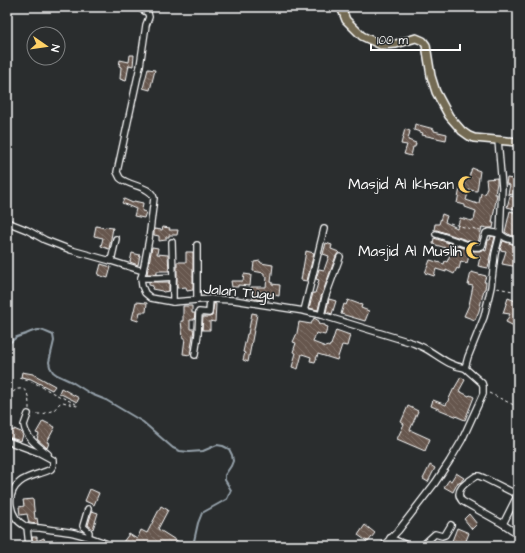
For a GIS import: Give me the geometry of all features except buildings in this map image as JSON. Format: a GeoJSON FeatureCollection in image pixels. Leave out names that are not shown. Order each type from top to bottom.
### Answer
{"type":"FeatureCollection","features":[{"type":"Feature","properties":{"kind":"main road"},"geometry":{"type":"LineString","coordinates":[[341,7],[346,20],[362,36],[381,45],[396,44],[416,38],[423,41],[426,45],[431,76],[436,92],[449,116],[462,131],[474,138],[518,142]]}},
{"type":"Feature","properties":{"kind":"street"},"geometry":{"type":"LineString","coordinates":[[138,7],[148,13],[149,17],[117,172],[121,179],[147,190],[153,195],[154,198],[149,239],[141,278],[173,276]]}},
{"type":"Feature","properties":{"kind":"street"},"geometry":{"type":"LineString","coordinates":[[383,546],[398,531],[435,483],[449,462],[462,440],[483,394],[482,383],[465,368],[484,317],[500,234],[502,187],[498,140]]}},
{"type":"Feature","properties":{"kind":"street"},"geometry":{"type":"LineString","coordinates":[[7,222],[45,240],[71,250],[143,271]]}},
{"type":"Feature","properties":{"kind":"street"},"geometry":{"type":"LineString","coordinates":[[304,311],[324,229]]}},
{"type":"Feature","properties":{"kind":"street"},"geometry":{"type":"LineString","coordinates":[[436,234],[479,247],[482,246],[486,233],[490,232],[500,234],[506,238],[518,242]]}},
{"type":"Feature","properties":{"kind":"street"},"geometry":{"type":"LineString","coordinates":[[110,261],[116,239]]}},
{"type":"Feature","properties":{"kind":"street"},"geometry":{"type":"LineString","coordinates":[[172,242],[173,302]]}},
{"type":"Feature","properties":{"kind":"street"},"geometry":{"type":"LineString","coordinates":[[197,245],[197,300]]}},
{"type":"Feature","properties":{"kind":"street"},"geometry":{"type":"LineString","coordinates":[[321,315],[325,298],[340,257]]}},
{"type":"Feature","properties":{"kind":"street","name":"Jalan Tugu"},"geometry":{"type":"LineString","coordinates":[[141,278],[145,293],[151,298],[173,302],[210,299],[234,300],[304,311],[414,343],[426,348],[456,367],[465,368]]}},
{"type":"Feature","properties":{"kind":"street"},"geometry":{"type":"LineString","coordinates":[[195,354],[198,334],[198,312],[209,313],[210,299]]}},
{"type":"Feature","properties":{"kind":"street"},"geometry":{"type":"LineString","coordinates":[[28,414],[24,425],[26,434],[51,456],[53,466],[47,471],[24,479],[12,491],[11,507],[17,520],[27,527],[76,534],[112,546]]}},
{"type":"Feature","properties":{"kind":"street"},"geometry":{"type":"LineString","coordinates":[[7,441],[40,453],[53,460]]}},
{"type":"Feature","properties":{"kind":"street"},"geometry":{"type":"LineString","coordinates":[[518,494],[480,476],[476,476],[461,488],[458,497],[462,501],[518,534]]}},
{"type":"Feature","properties":{"kind":"street"},"geometry":{"type":"LineString","coordinates":[[503,524],[515,500],[518,498]]}},
{"type":"Feature","properties":{"kind":"street"},"geometry":{"type":"LineString","coordinates":[[88,509],[83,526],[90,533],[88,537]]}},
{"type":"Feature","properties":{"kind":"street"},"geometry":{"type":"LineString","coordinates":[[422,546],[435,534],[442,536],[445,535],[451,525]]}},
{"type":"Feature","properties":{"kind":"street"},"geometry":{"type":"LineString","coordinates":[[27,527],[29,546]]}},
{"type":"Feature","properties":{"kind":"street"},"geometry":{"type":"LineString","coordinates":[[390,538],[410,546]]}},
{"type":"Feature","properties":{"kind":"path"},"geometry":{"type":"LineString","coordinates":[[450,222],[486,233]]}},
{"type":"Feature","properties":{"kind":"path"},"geometry":{"type":"LineString","coordinates":[[491,287],[518,292]]}},
{"type":"Feature","properties":{"kind":"path"},"geometry":{"type":"LineString","coordinates":[[7,392],[13,392],[16,389],[21,388],[24,390],[29,396],[30,408],[28,414],[43,414],[54,410],[60,403],[63,402],[77,406],[78,404],[59,396],[36,383],[19,378]]}},
{"type":"Feature","properties":{"kind":"path"},"geometry":{"type":"LineString","coordinates":[[483,390],[518,407]]}},
{"type":"Feature","properties":{"kind":"waterway"},"geometry":{"type":"LineString","coordinates":[[7,344],[17,337],[37,330],[42,330],[53,335],[54,341],[49,362],[53,372],[57,375],[72,382],[91,394],[106,400],[143,422],[173,448],[180,451],[189,452],[203,451],[217,445],[229,449],[233,461],[225,475],[225,480],[231,490],[227,499],[202,513],[194,541],[189,546]]}},
{"type":"Feature","properties":{"kind":"place","name":"Masjid Al Ikhsan"},"geometry":{"type":"Point","coordinates":[467,184]}},
{"type":"Feature","properties":{"kind":"place","name":"Masjid Al Muslih"},"geometry":{"type":"Point","coordinates":[475,251]}}]}
